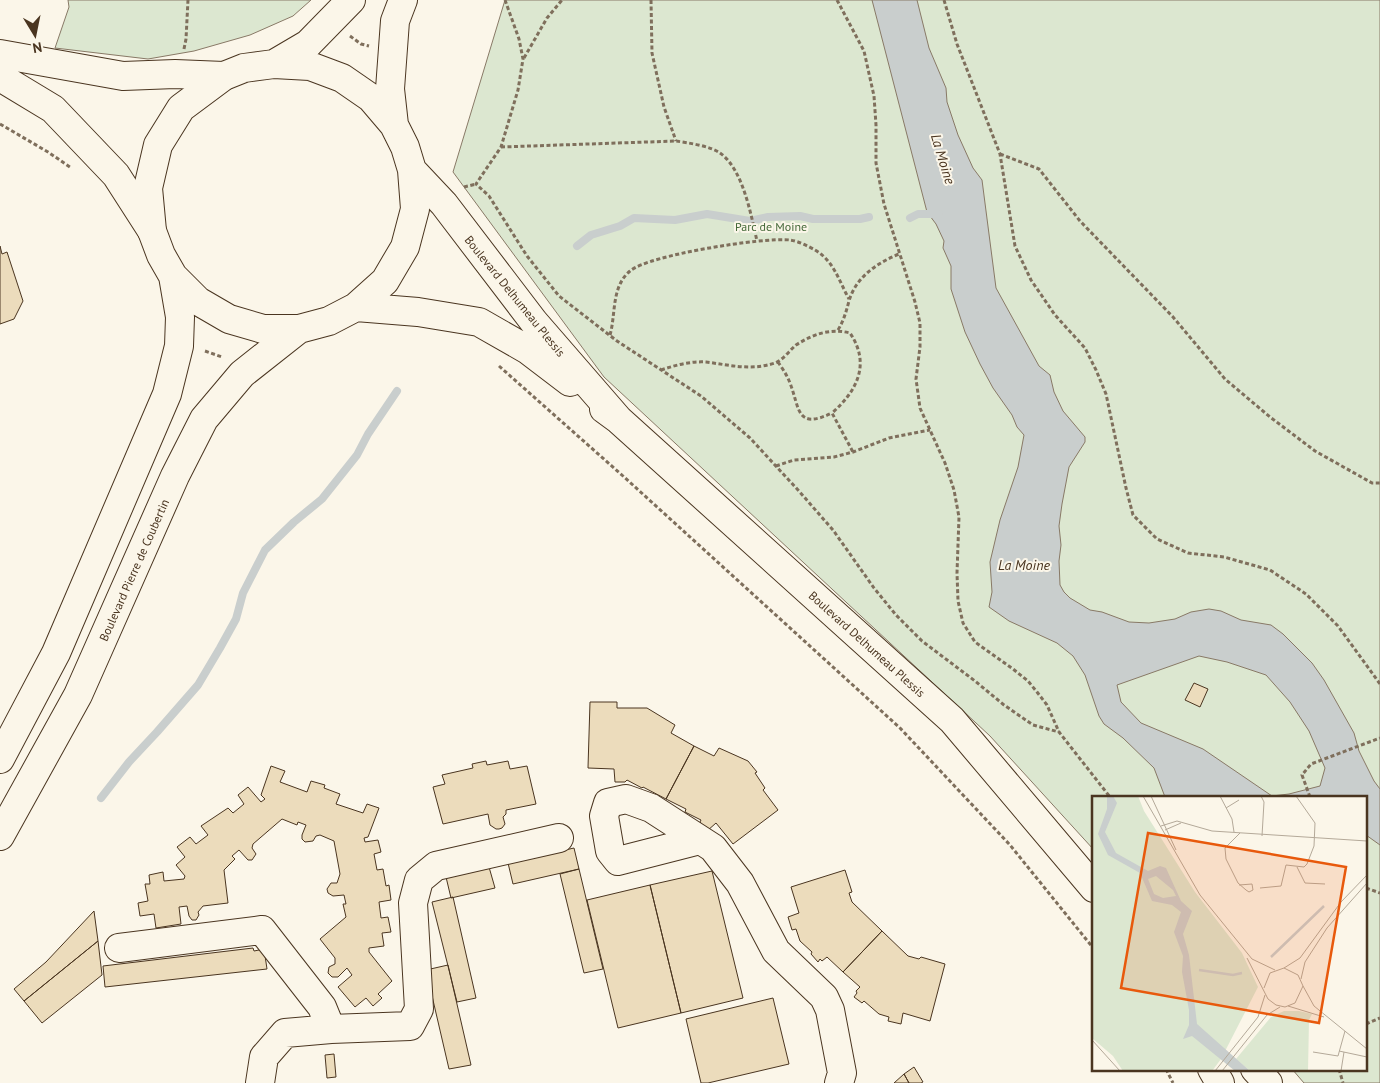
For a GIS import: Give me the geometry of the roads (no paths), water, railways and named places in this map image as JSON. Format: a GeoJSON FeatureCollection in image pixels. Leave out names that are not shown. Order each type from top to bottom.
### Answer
{"type":"FeatureCollection","features":[{"type":"Feature","properties":{"kind":"main road"},"geometry":{"type":"LineString","coordinates":[[274,64],[308,44],[351,0]]}},
{"type":"Feature","properties":{"kind":"main road"},"geometry":{"type":"LineString","coordinates":[[394,125],[390,89],[396,21],[403,0]]}},
{"type":"Feature","properties":{"kind":"main road"},"geometry":{"type":"LineString","coordinates":[[0,54],[124,76],[175,74],[224,76]]}},
{"type":"Feature","properties":{"kind":"main road"},"geometry":{"type":"LineString","coordinates":[[0,77],[53,109],[116,175],[152,231],[161,255],[173,276],[198,301],[229,319],[263,329],[299,329],[329,321],[356,307],[385,281],[405,247],[414,209],[412,170],[405,147],[394,125],[371,98],[342,78],[310,66],[274,64],[244,68],[224,76],[181,108],[158,145],[148,188],[152,231]]}},
{"type":"Feature","properties":{"kind":"main road","name":"Boulevard Delhumeau Plessis"},"geometry":{"type":"LineString","coordinates":[[412,170],[444,204],[534,322],[619,420]]}},
{"type":"Feature","properties":{"kind":"main road"},"geometry":{"type":"LineString","coordinates":[[0,759],[56,653],[167,394],[179,346],[180,317],[173,276]]}},
{"type":"Feature","properties":{"kind":"main road","name":"Boulevard Delhumeau Plessis"},"geometry":{"type":"LineString","coordinates":[[356,307],[418,312],[479,322],[528,350],[619,420],[952,720],[1092,886]]}},
{"type":"Feature","properties":{"kind":"main road","name":"Boulevard Pierre de Coubertin"},"geometry":{"type":"LineString","coordinates":[[0,836],[78,695],[175,476],[204,419],[242,374],[299,329]]}},
{"type":"Feature","properties":{"kind":"main road"},"geometry":{"type":"LineString","coordinates":[[260,1083],[264,1057],[285,1032],[410,1026],[419,1009],[413,903],[419,880],[436,866],[559,838]]}},
{"type":"Feature","properties":{"kind":"main road"},"geometry":{"type":"LineString","coordinates":[[700,840],[713,848],[740,883],[776,951],[824,997],[830,1010],[842,1072],[839,1083]]}},
{"type":"Feature","properties":{"kind":"main road"},"geometry":{"type":"LineString","coordinates":[[119,948],[262,930],[322,1007],[331,1029]]}},
{"type":"Feature","properties":{"kind":"main road"},"geometry":{"type":"LineString","coordinates":[[1213,1070],[1220,1083]]}},
{"type":"Feature","properties":{"kind":"main road"},"geometry":{"type":"LineString","coordinates":[[1257,1070],[1268,1083]]}},
{"type":"Feature","properties":{"kind":"water","name":"La Moine"},"geometry":{"type":"Polygon","coordinates":[[[872,0],[917,0],[929,48],[946,88],[947,102],[958,135],[973,168],[982,180],[996,288],[1039,366],[1050,375],[1054,392],[1063,411],[1085,437],[1085,442],[1069,467],[1059,526],[1061,545],[1059,561],[1060,585],[1064,592],[1070,598],[1090,610],[1102,612],[1129,622],[1149,623],[1175,619],[1191,612],[1209,609],[1221,611],[1241,620],[1271,625],[1283,634],[1312,663],[1324,680],[1354,733],[1359,751],[1380,789],[1380,845],[1368,836],[1368,796],[1272,796],[1165,796],[1154,768],[1123,738],[1104,724],[1099,716],[1085,675],[1073,656],[1057,643],[1009,621],[989,607],[992,592],[990,562],[1000,520],[1018,467],[1024,435],[993,388],[965,332],[951,289],[951,266],[943,248],[944,241],[936,224],[927,212],[872,0]],[[1199,656],[1117,685],[1121,702],[1141,723],[1203,749],[1272,796],[1289,794],[1320,786],[1325,768],[1309,731],[1290,702],[1266,675],[1227,662],[1199,656]]]}},
{"type":"Feature","properties":{"kind":"waterway"},"geometry":{"type":"LineString","coordinates":[[577,246],[591,235],[620,226],[634,218],[675,220],[707,214],[750,221],[768,217],[800,216],[813,219],[860,219],[869,217]]}},
{"type":"Feature","properties":{"kind":"waterway"},"geometry":{"type":"LineString","coordinates":[[910,218],[918,214],[939,214]]}},
{"type":"Feature","properties":{"kind":"waterway"},"geometry":{"type":"LineString","coordinates":[[101,798],[129,762],[198,685],[236,619],[243,593],[265,550],[294,522],[322,499],[357,455],[368,434],[397,391]]}},
{"type":"Feature","properties":{"kind":"park label","name":"Parc de Moine"},"geometry":{"type":"Point","coordinates":[771,226]}}]}
